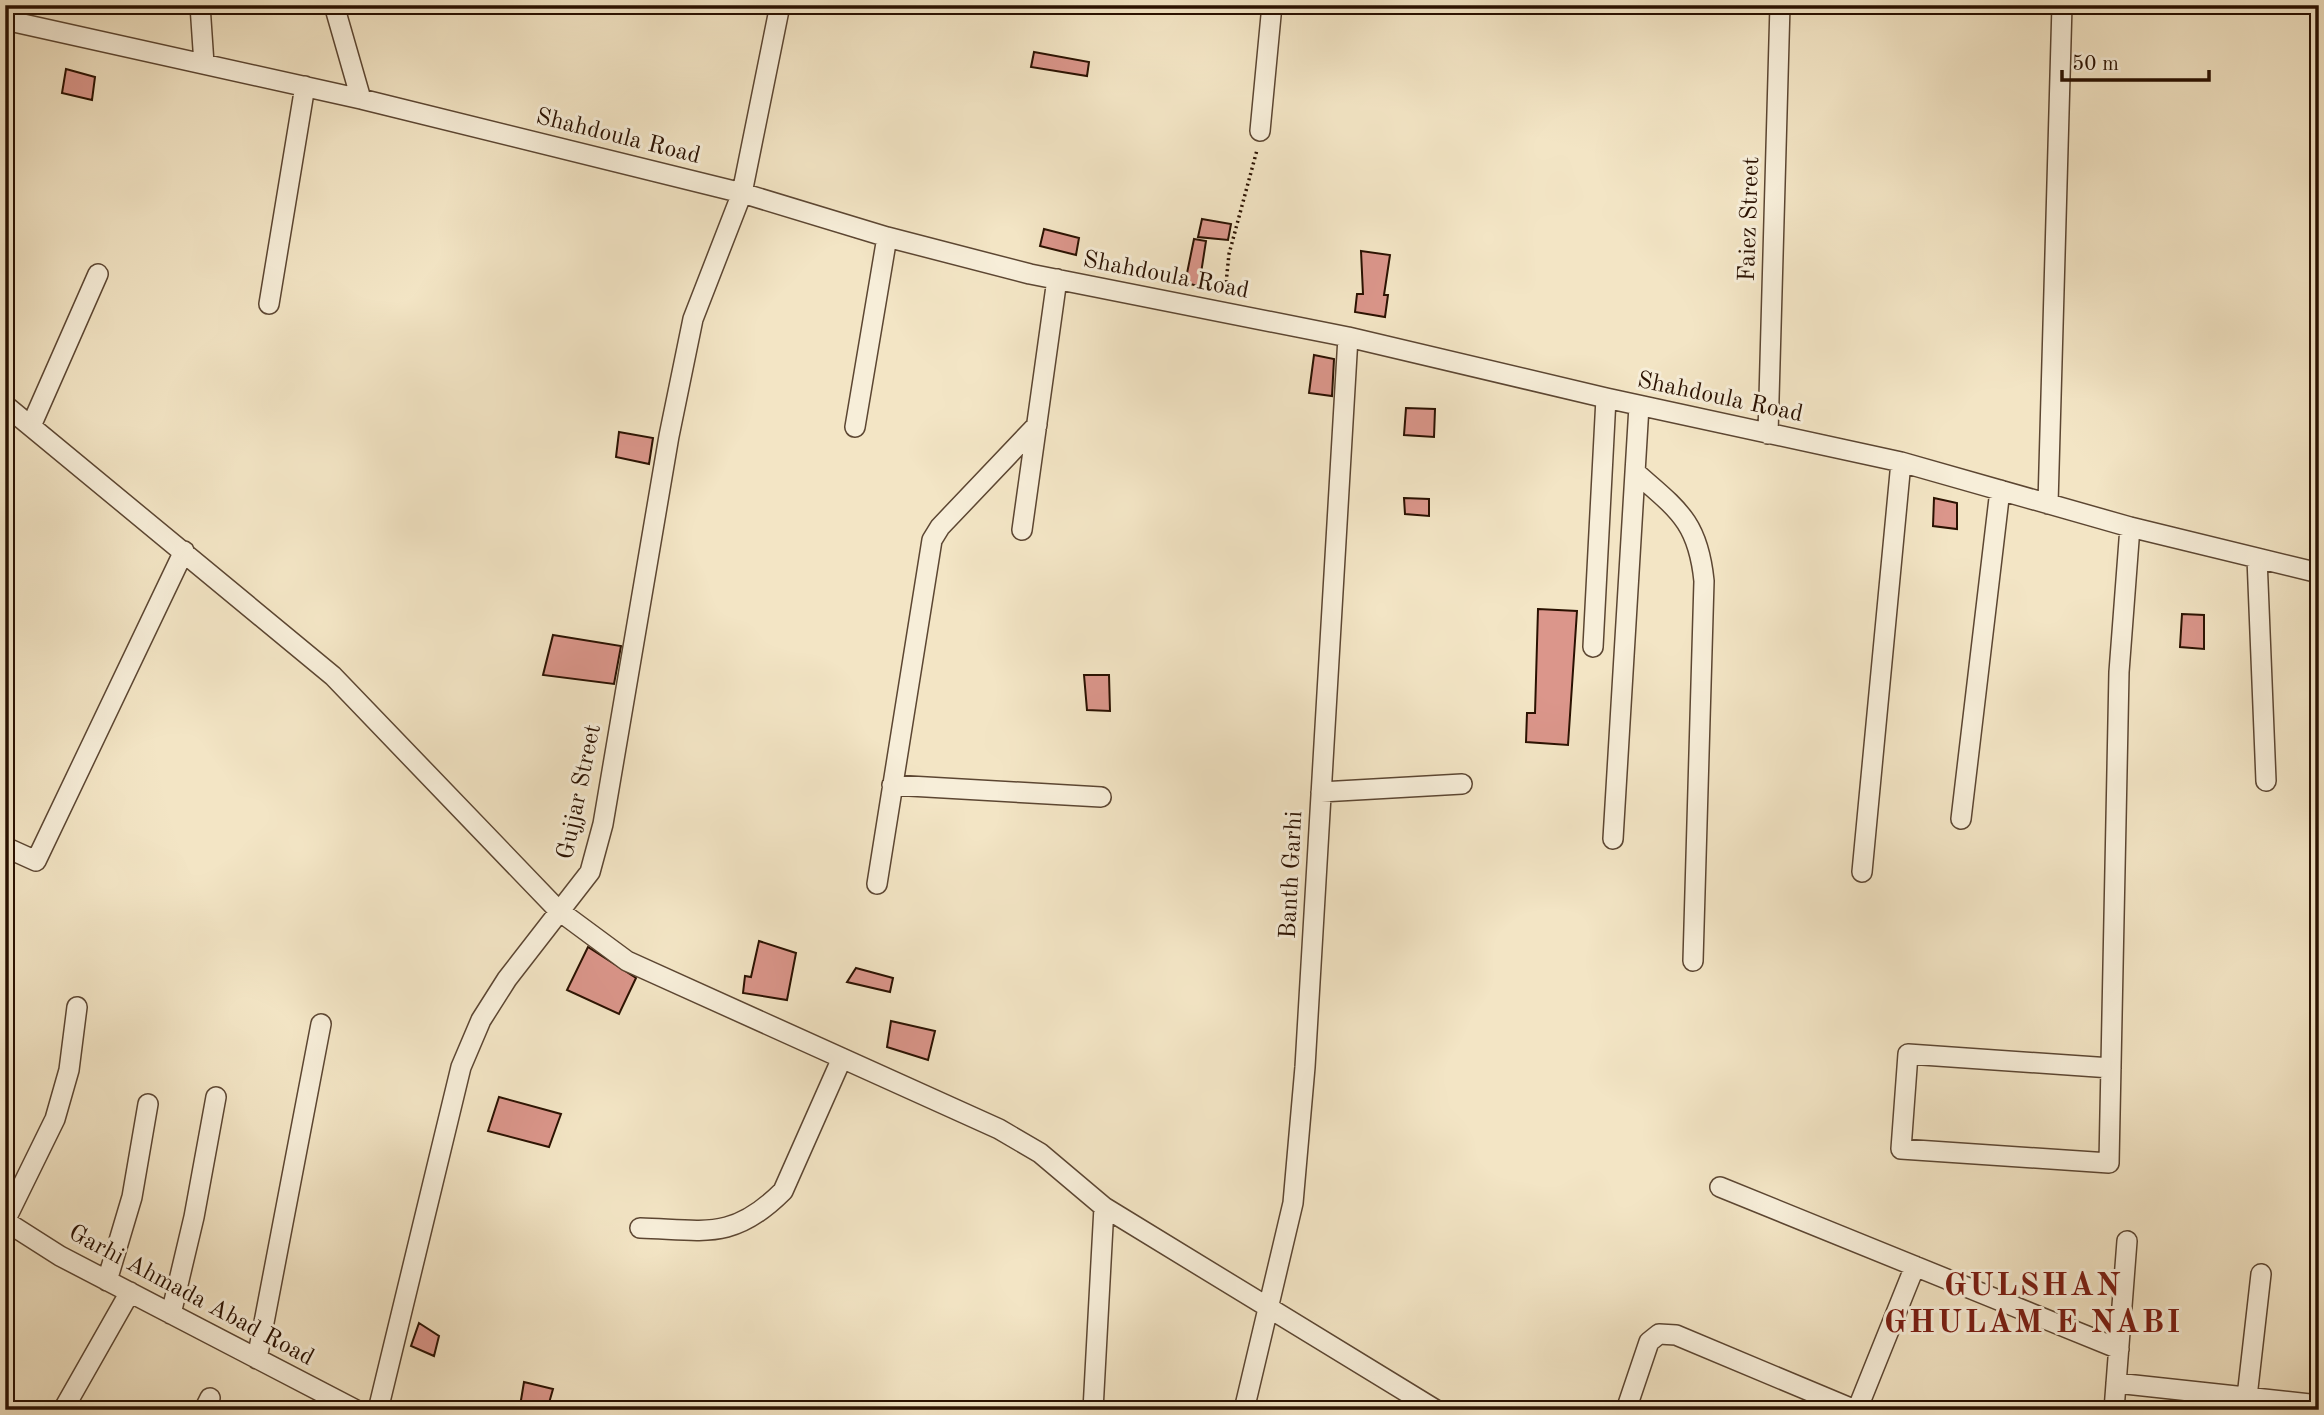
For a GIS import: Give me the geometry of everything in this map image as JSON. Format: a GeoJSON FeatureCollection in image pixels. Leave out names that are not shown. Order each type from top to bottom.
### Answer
{"type":"FeatureCollection","features":[{"type":"Feature","properties":{"kind":"street"},"geometry":{"type":"LineString","coordinates":[[200,5],[204,64]]}},
{"type":"Feature","properties":{"kind":"street"},"geometry":{"type":"LineString","coordinates":[[334,5],[361,99]]}},
{"type":"Feature","properties":{"kind":"street","name":"Gujjar Street"},"geometry":{"type":"LineString","coordinates":[[379,1410],[461,1067],[481,1020],[558,910],[590,872],[603,824],[669,436],[693,320],[742,193],[780,5]]}},
{"type":"Feature","properties":{"kind":"street"},"geometry":{"type":"LineString","coordinates":[[1261,131],[1272,5]]}},
{"type":"Feature","properties":{"kind":"street","name":"Faiez Street"},"geometry":{"type":"LineString","coordinates":[[1768,433],[1780,5]]}},
{"type":"Feature","properties":{"kind":"street"},"geometry":{"type":"LineString","coordinates":[[2048,503],[2062,5]]}},
{"type":"Feature","properties":{"kind":"street","name":"Shahdoula Road"},"geometry":{"type":"LineString","coordinates":[[10,15],[742,193],[887,237],[1057,279],[1348,337],[1639,406],[1901,462],[2130,527],[2319,573]]}},
{"type":"Feature","properties":{"kind":"street"},"geometry":{"type":"LineString","coordinates":[[269,304],[305,86]]}},
{"type":"Feature","properties":{"kind":"street"},"geometry":{"type":"LineString","coordinates":[[855,427],[887,237]]}},
{"type":"Feature","properties":{"kind":"street"},"geometry":{"type":"LineString","coordinates":[[30,426],[98,274]]}},
{"type":"Feature","properties":{"kind":"street"},"geometry":{"type":"LineString","coordinates":[[1022,530],[1057,279]]}},
{"type":"Feature","properties":{"kind":"street","name":"Banth Garhi"},"geometry":{"type":"LineString","coordinates":[[1244,1410],[1293,1203],[1305,1067],[1348,337]]}},
{"type":"Feature","properties":{"kind":"street"},"geometry":{"type":"LineString","coordinates":[[1593,647],[1606,398]]}},
{"type":"Feature","properties":{"kind":"street"},"geometry":{"type":"LineString","coordinates":[[5,405],[333,676],[558,910],[627,961],[999,1129],[1040,1153],[1104,1207],[1268,1306],[1409,1402],[1436,1410]]}},
{"type":"Feature","properties":{"kind":"street"},"geometry":{"type":"LineString","coordinates":[[1613,839],[1639,406]]}},
{"type":"Feature","properties":{"kind":"street"},"geometry":{"type":"LineString","coordinates":[[877,884],[932,540],[940,527],[1037,425]]}},
{"type":"Feature","properties":{"kind":"street"},"geometry":{"type":"LineString","coordinates":[[1862,872],[1901,462]]}},
{"type":"Feature","properties":{"kind":"street"},"geometry":{"type":"LineString","coordinates":[[1635,471],[1680,512],[1694,533],[1701,551],[1703,581],[1693,961]]}},
{"type":"Feature","properties":{"kind":"street"},"geometry":{"type":"LineString","coordinates":[[1961,819],[2000,490]]}},
{"type":"Feature","properties":{"kind":"street"},"geometry":{"type":"LineString","coordinates":[[2111,1068],[1908,1054],[1901,1149],[2109,1163],[2111,1068],[2119,672],[2130,527]]}},
{"type":"Feature","properties":{"kind":"street"},"geometry":{"type":"LineString","coordinates":[[5,848],[36,861],[184,551]]}},
{"type":"Feature","properties":{"kind":"street"},"geometry":{"type":"LineString","coordinates":[[2257,558],[2266,781]]}},
{"type":"Feature","properties":{"kind":"street"},"geometry":{"type":"LineString","coordinates":[[1321,792],[1462,784]]}},
{"type":"Feature","properties":{"kind":"street"},"geometry":{"type":"LineString","coordinates":[[892,785],[1101,797]]}},
{"type":"Feature","properties":{"kind":"street"},"geometry":{"type":"LineString","coordinates":[[5,1221],[55,1119],[69,1070],[77,1007]]}},
{"type":"Feature","properties":{"kind":"street"},"geometry":{"type":"LineString","coordinates":[[257,1359],[321,1024]]}},
{"type":"Feature","properties":{"kind":"street"},"geometry":{"type":"LineString","coordinates":[[640,1228],[721,1231],[745,1222],[767,1207],[783,1191],[842,1058]]}},
{"type":"Feature","properties":{"kind":"street"},"geometry":{"type":"LineString","coordinates":[[171,1314],[194,1217],[216,1097]]}},
{"type":"Feature","properties":{"kind":"street"},"geometry":{"type":"LineString","coordinates":[[107,1281],[132,1198],[148,1104]]}},
{"type":"Feature","properties":{"kind":"street"},"geometry":{"type":"LineString","coordinates":[[1720,1186],[2119,1349]]}},
{"type":"Feature","properties":{"kind":"street"},"geometry":{"type":"LineString","coordinates":[[1093,1410],[1104,1207]]}},
{"type":"Feature","properties":{"kind":"street","name":"Garhi Ahmada Abad Road"},"geometry":{"type":"LineString","coordinates":[[5,1221],[60,1256],[356,1410]]}},
{"type":"Feature","properties":{"kind":"street"},"geometry":{"type":"LineString","coordinates":[[2114,1410],[2127,1241]]}},
{"type":"Feature","properties":{"kind":"street"},"geometry":{"type":"LineString","coordinates":[[1626,1410],[1649,1342],[1659,1334],[1676,1335],[1856,1410],[1915,1266]]}},
{"type":"Feature","properties":{"kind":"street"},"geometry":{"type":"LineString","coordinates":[[2246,1397],[2261,1274]]}},
{"type":"Feature","properties":{"kind":"street"},"geometry":{"type":"LineString","coordinates":[[63,1410],[130,1293]]}},
{"type":"Feature","properties":{"kind":"street"},"geometry":{"type":"LineString","coordinates":[[2116,1383],[2319,1405]]}},
{"type":"Feature","properties":{"kind":"path"},"geometry":{"type":"LineString","coordinates":[[1224,313],[1229,254],[1261,131]]}},
{"type":"Feature","properties":{"kind":"building"},"geometry":{"type":"Polygon","coordinates":[[[1034,52],[1089,62],[1087,76],[1031,67],[1034,52]]]}},
{"type":"Feature","properties":{"kind":"building"},"geometry":{"type":"Polygon","coordinates":[[[66,69],[95,77],[92,100],[62,93],[66,69]]]}},
{"type":"Feature","properties":{"kind":"building"},"geometry":{"type":"Polygon","coordinates":[[[1202,219],[1231,224],[1228,240],[1198,237],[1202,219]]]}},
{"type":"Feature","properties":{"kind":"building"},"geometry":{"type":"Polygon","coordinates":[[[1044,229],[1079,238],[1076,255],[1040,246],[1044,229]]]}},
{"type":"Feature","properties":{"kind":"building"},"geometry":{"type":"Polygon","coordinates":[[[1194,239],[1206,241],[1199,286],[1185,283],[1194,239]]]}},
{"type":"Feature","properties":{"kind":"building"},"geometry":{"type":"Polygon","coordinates":[[[1361,251],[1390,255],[1384,295],[1388,295],[1385,317],[1355,312],[1357,294],[1363,294],[1361,251]]]}},
{"type":"Feature","properties":{"kind":"building"},"geometry":{"type":"Polygon","coordinates":[[[1314,355],[1334,359],[1332,396],[1309,393],[1314,355]]]}},
{"type":"Feature","properties":{"kind":"building"},"geometry":{"type":"Polygon","coordinates":[[[1406,408],[1435,409],[1434,437],[1404,435],[1406,408]]]}},
{"type":"Feature","properties":{"kind":"building"},"geometry":{"type":"Polygon","coordinates":[[[619,432],[653,438],[649,464],[616,457],[619,432]]]}},
{"type":"Feature","properties":{"kind":"building"},"geometry":{"type":"Polygon","coordinates":[[[1404,498],[1429,499],[1429,516],[1405,514],[1404,498]]]}},
{"type":"Feature","properties":{"kind":"building"},"geometry":{"type":"Polygon","coordinates":[[[1934,498],[1957,503],[1957,529],[1933,526],[1934,498]]]}},
{"type":"Feature","properties":{"kind":"building"},"geometry":{"type":"Polygon","coordinates":[[[1538,609],[1577,611],[1568,745],[1526,742],[1527,713],[1535,713],[1538,609]]]}},
{"type":"Feature","properties":{"kind":"building"},"geometry":{"type":"Polygon","coordinates":[[[2182,614],[2204,615],[2204,649],[2180,647],[2182,614]]]}},
{"type":"Feature","properties":{"kind":"building"},"geometry":{"type":"Polygon","coordinates":[[[553,635],[621,646],[614,684],[543,675],[553,635]]]}},
{"type":"Feature","properties":{"kind":"building"},"geometry":{"type":"Polygon","coordinates":[[[1084,675],[1109,675],[1110,711],[1087,710],[1084,675]]]}},
{"type":"Feature","properties":{"kind":"building"},"geometry":{"type":"Polygon","coordinates":[[[759,941],[796,953],[787,1000],[743,993],[745,976],[751,977],[759,941]]]}},
{"type":"Feature","properties":{"kind":"building"},"geometry":{"type":"Polygon","coordinates":[[[588,947],[636,978],[619,1014],[567,990],[588,947]]]}},
{"type":"Feature","properties":{"kind":"building"},"geometry":{"type":"Polygon","coordinates":[[[856,968],[893,978],[890,992],[847,982],[856,968]]]}},
{"type":"Feature","properties":{"kind":"building"},"geometry":{"type":"Polygon","coordinates":[[[891,1021],[935,1031],[928,1060],[887,1047],[891,1021]]]}},
{"type":"Feature","properties":{"kind":"building"},"geometry":{"type":"Polygon","coordinates":[[[499,1097],[561,1114],[549,1147],[488,1131],[499,1097]]]}},
{"type":"Feature","properties":{"kind":"building"},"geometry":{"type":"Polygon","coordinates":[[[419,1323],[439,1336],[434,1356],[411,1346],[419,1323]]]}},
{"type":"Feature","properties":{"kind":"building"},"geometry":{"type":"Polygon","coordinates":[[[524,1382],[553,1389],[547,1410],[520,1406],[524,1382]]]}},
{"type":"Feature","properties":{"kind":"district","name":"GULSHAN GHULAM E NABI"},"geometry":{"type":"Point","coordinates":[2033,1306]}}]}
